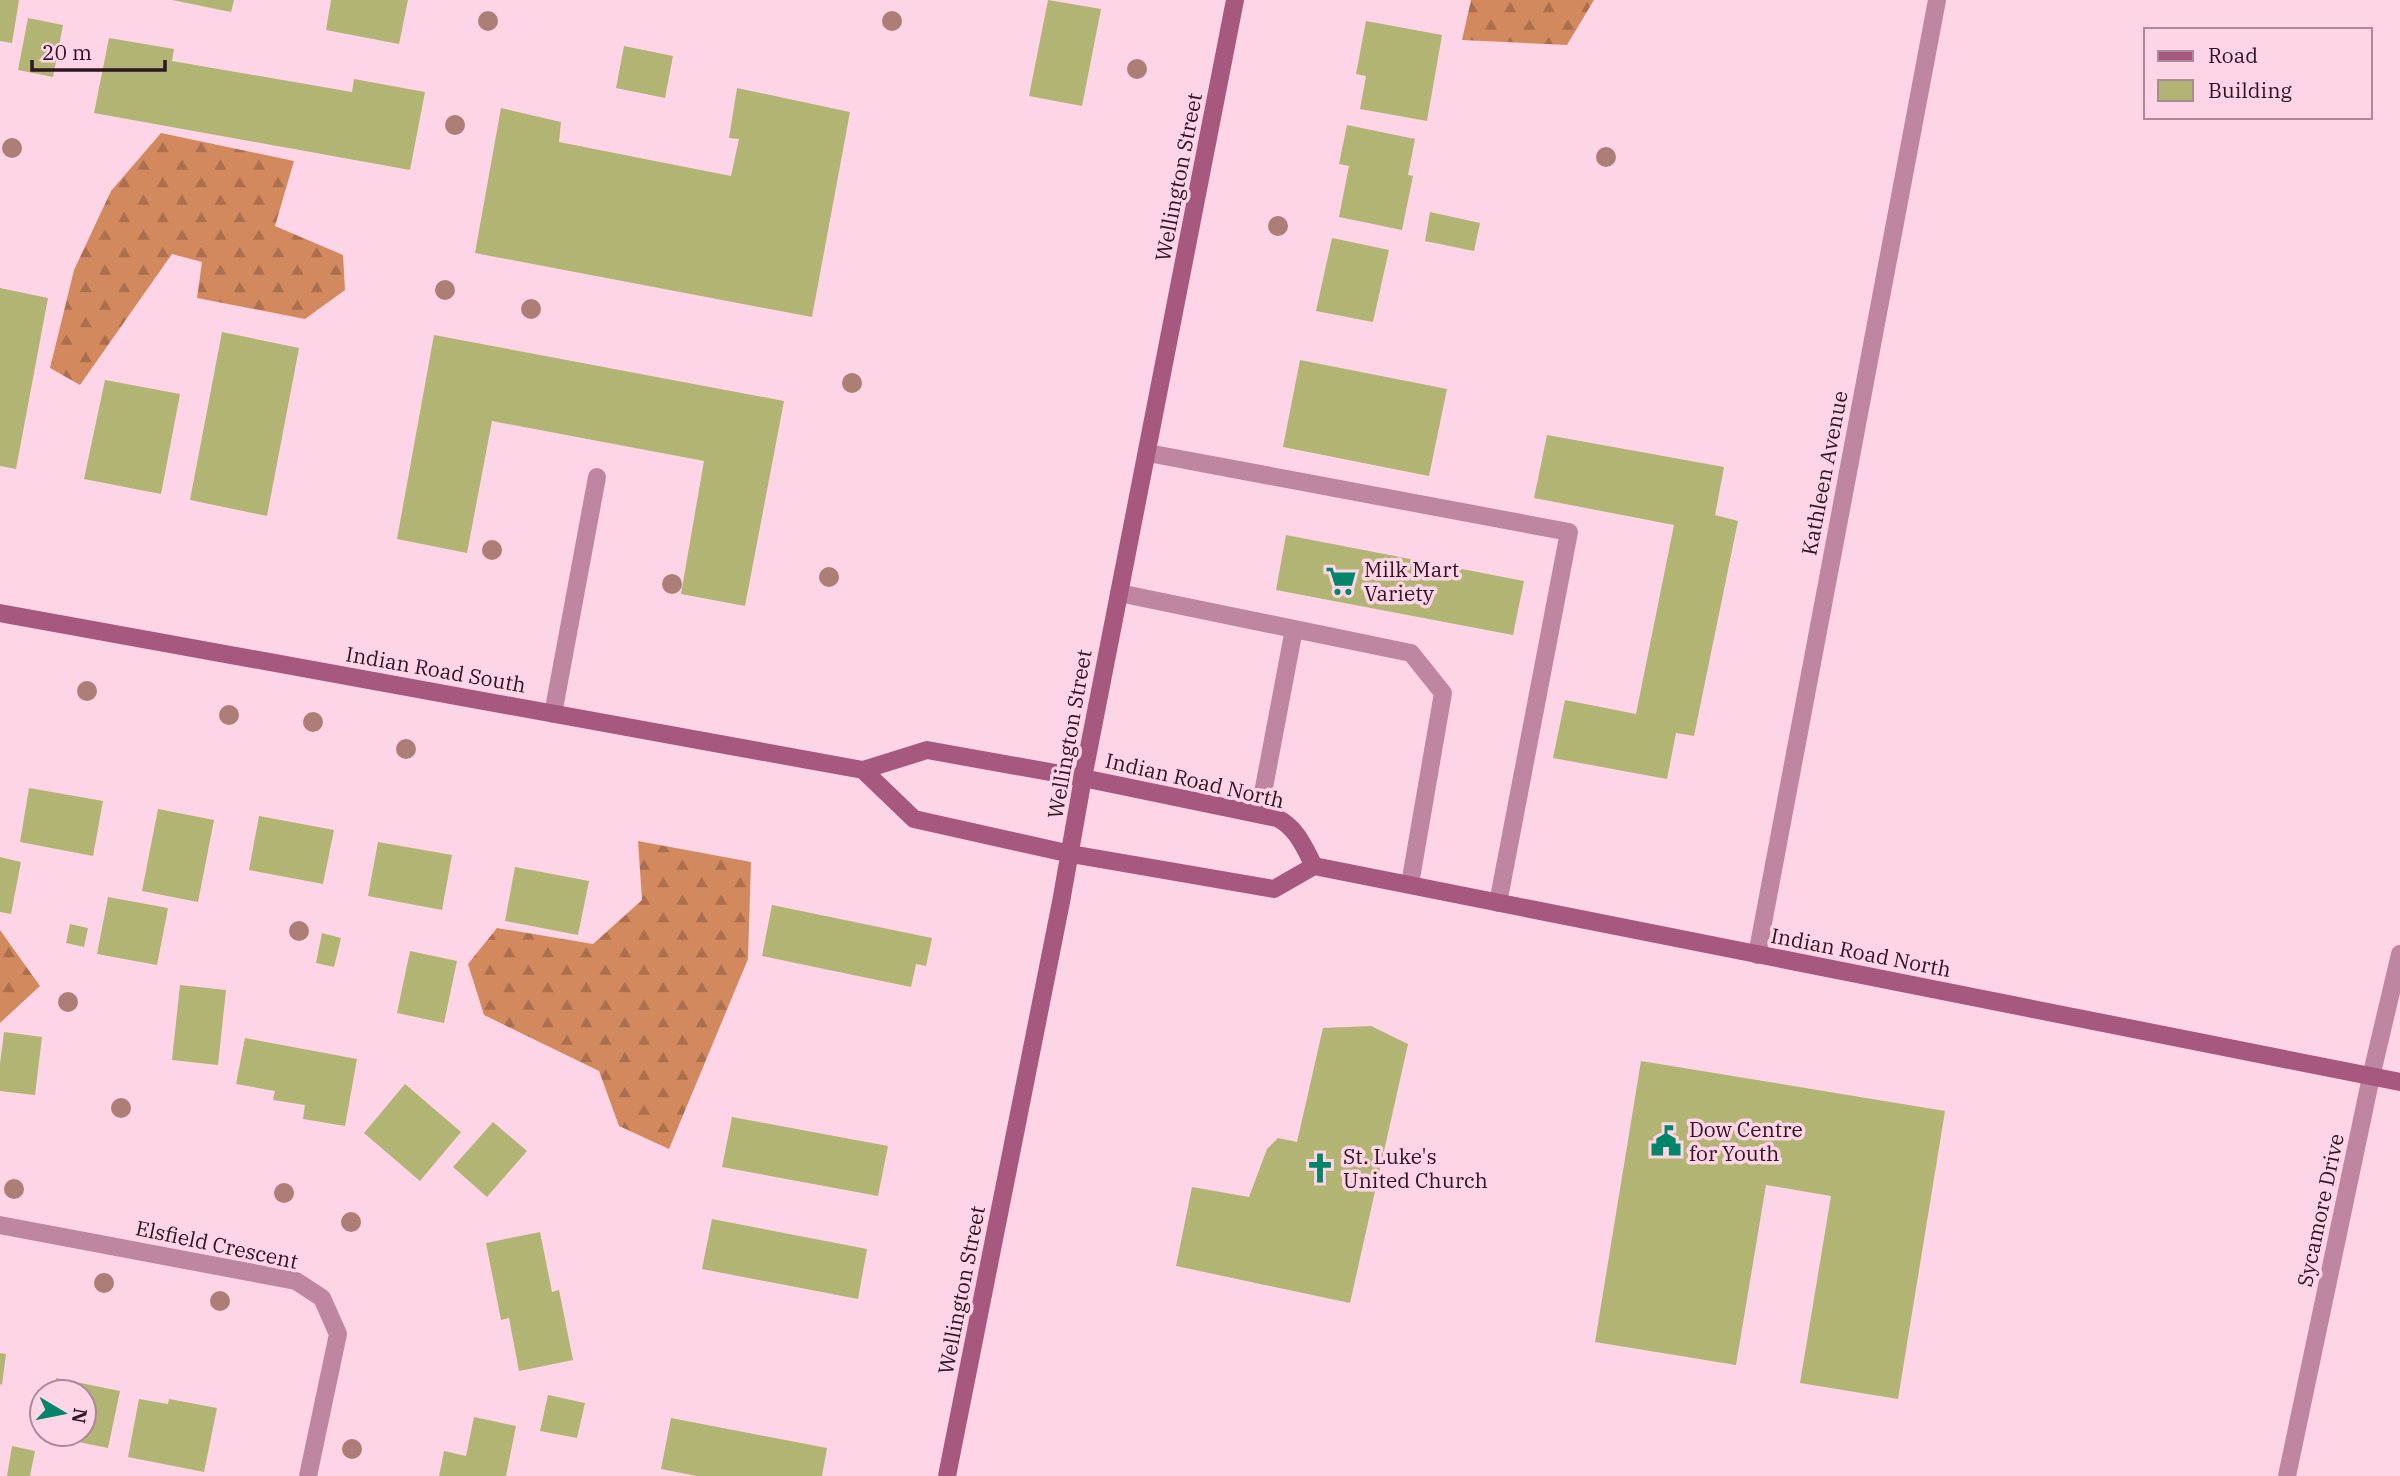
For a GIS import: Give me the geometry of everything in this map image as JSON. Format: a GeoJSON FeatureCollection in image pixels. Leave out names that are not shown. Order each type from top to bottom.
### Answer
{"type":"FeatureCollection","features":[{"type":"Feature","properties":{"kind":"main road","name":"Wellington Street"},"geometry":{"type":"LineString","coordinates":[[947,1476],[1071,854],[1083,778],[1235,0]]}},
{"type":"Feature","properties":{"kind":"main road","name":"Indian Road South"},"geometry":{"type":"LineString","coordinates":[[0,613],[863,770],[927,750],[1083,778]]}},
{"type":"Feature","properties":{"kind":"main road"},"geometry":{"type":"LineString","coordinates":[[863,770],[914,818],[1071,854],[1274,889],[1314,866]]}},
{"type":"Feature","properties":{"kind":"main road","name":"Indian Road North"},"geometry":{"type":"LineString","coordinates":[[1083,778],[1259,814],[1288,823],[1314,866],[2400,1082]]}},
{"type":"Feature","properties":{"kind":"street","name":"Kathleen Avenue"},"geometry":{"type":"LineString","coordinates":[[1757,955],[1937,0]]}},
{"type":"Feature","properties":{"kind":"street"},"geometry":{"type":"LineString","coordinates":[[1148,453],[1569,531],[1498,903]]}},
{"type":"Feature","properties":{"kind":"street"},"geometry":{"type":"LineString","coordinates":[[553,713],[597,477]]}},
{"type":"Feature","properties":{"kind":"street"},"geometry":{"type":"LineString","coordinates":[[1119,593],[1411,653],[1443,693],[1410,884]]}},
{"type":"Feature","properties":{"kind":"street"},"geometry":{"type":"LineString","coordinates":[[1259,814],[1294,629]]}},
{"type":"Feature","properties":{"kind":"street","name":"Sycamore Drive"},"geometry":{"type":"LineString","coordinates":[[2287,1476],[2371,1077],[2400,954]]}},
{"type":"Feature","properties":{"kind":"street","name":"Elsfield Crescent"},"geometry":{"type":"LineString","coordinates":[[0,1226],[296,1280],[322,1298],[338,1334],[308,1476]]}},
{"type":"Feature","properties":{"kind":"green space"},"geometry":{"type":"Polygon","coordinates":[[[1471,0],[1594,0],[1567,45],[1462,40],[1471,0]]]}},
{"type":"Feature","properties":{"kind":"green space"},"geometry":{"type":"Polygon","coordinates":[[[161,133],[294,161],[275,226],[343,255],[345,290],[305,319],[197,298],[202,262],[172,254],[80,385],[50,368],[74,270],[111,191],[161,133]]]}},
{"type":"Feature","properties":{"kind":"green space"},"geometry":{"type":"Polygon","coordinates":[[[638,841],[751,862],[748,959],[669,1149],[619,1126],[599,1071],[484,1015],[468,964],[497,928],[593,944],[642,900],[638,841]]]}},
{"type":"Feature","properties":{"kind":"green space"},"geometry":{"type":"Polygon","coordinates":[[[0,930],[40,986],[0,1023],[0,930]]]}},
{"type":"Feature","properties":{"kind":"building"},"geometry":{"type":"Polygon","coordinates":[[[0,0],[19,0],[12,43],[0,41],[0,0]]]}},
{"type":"Feature","properties":{"kind":"building"},"geometry":{"type":"Polygon","coordinates":[[[172,0],[234,0],[231,12],[172,0]]]}},
{"type":"Feature","properties":{"kind":"building"},"geometry":{"type":"Polygon","coordinates":[[[331,0],[408,0],[399,44],[326,30],[331,0]]]}},
{"type":"Feature","properties":{"kind":"building"},"geometry":{"type":"Polygon","coordinates":[[[1048,0],[1101,9],[1082,106],[1029,96],[1048,0]]]}},
{"type":"Feature","properties":{"kind":"building"},"geometry":{"type":"Polygon","coordinates":[[[28,18],[63,25],[53,77],[18,70],[28,18]]]}},
{"type":"Feature","properties":{"kind":"building"},"geometry":{"type":"Polygon","coordinates":[[[1366,21],[1442,35],[1427,121],[1360,109],[1366,76],[1356,74],[1366,21]]]}},
{"type":"Feature","properties":{"kind":"building"},"geometry":{"type":"Polygon","coordinates":[[[109,38],[174,49],[172,61],[352,92],[354,79],[425,92],[410,170],[94,113],[109,38]]]}},
{"type":"Feature","properties":{"kind":"building"},"geometry":{"type":"Polygon","coordinates":[[[624,46],[673,56],[665,98],[616,88],[624,46]]]}},
{"type":"Feature","properties":{"kind":"building"},"geometry":{"type":"Polygon","coordinates":[[[737,88],[850,112],[812,317],[475,253],[501,108],[561,122],[559,142],[731,176],[739,139],[729,138],[737,88]]]}},
{"type":"Feature","properties":{"kind":"building"},"geometry":{"type":"Polygon","coordinates":[[[1347,125],[1415,139],[1408,175],[1413,176],[1402,230],[1339,217],[1349,166],[1339,164],[1347,125]]]}},
{"type":"Feature","properties":{"kind":"building"},"geometry":{"type":"Polygon","coordinates":[[[1430,212],[1480,223],[1474,251],[1425,241],[1430,212]]]}},
{"type":"Feature","properties":{"kind":"building"},"geometry":{"type":"Polygon","coordinates":[[[1332,238],[1389,250],[1373,322],[1316,311],[1332,238]]]}},
{"type":"Feature","properties":{"kind":"building"},"geometry":{"type":"Polygon","coordinates":[[[0,288],[48,298],[16,469],[0,466],[0,288]]]}},
{"type":"Feature","properties":{"kind":"building"},"geometry":{"type":"Polygon","coordinates":[[[222,332],[299,348],[267,516],[190,500],[222,332]]]}},
{"type":"Feature","properties":{"kind":"building"},"geometry":{"type":"Polygon","coordinates":[[[434,335],[784,401],[745,606],[681,594],[704,461],[492,421],[467,553],[397,539],[434,335]]]}},
{"type":"Feature","properties":{"kind":"building"},"geometry":{"type":"Polygon","coordinates":[[[1300,360],[1447,389],[1429,476],[1283,447],[1300,360]]]}},
{"type":"Feature","properties":{"kind":"building"},"geometry":{"type":"Polygon","coordinates":[[[105,380],[180,394],[161,494],[84,479],[105,380]]]}},
{"type":"Feature","properties":{"kind":"building"},"geometry":{"type":"Polygon","coordinates":[[[1547,435],[1724,467],[1715,515],[1738,521],[1694,736],[1676,733],[1667,779],[1553,758],[1565,700],[1636,714],[1674,525],[1534,498],[1547,435]]]}},
{"type":"Feature","properties":{"kind":"building"},"geometry":{"type":"Polygon","coordinates":[[[1286,535],[1524,581],[1513,635],[1276,590],[1286,535]]]}},
{"type":"Feature","properties":{"kind":"building"},"geometry":{"type":"Polygon","coordinates":[[[29,788],[103,801],[93,856],[20,842],[29,788]]]}},
{"type":"Feature","properties":{"kind":"building"},"geometry":{"type":"Polygon","coordinates":[[[158,809],[214,820],[198,902],[142,891],[158,809]]]}},
{"type":"Feature","properties":{"kind":"building"},"geometry":{"type":"Polygon","coordinates":[[[259,816],[334,830],[323,884],[249,870],[259,816]]]}},
{"type":"Feature","properties":{"kind":"building"},"geometry":{"type":"Polygon","coordinates":[[[378,842],[452,855],[442,910],[368,896],[378,842]]]}},
{"type":"Feature","properties":{"kind":"building"},"geometry":{"type":"Polygon","coordinates":[[[0,857],[21,862],[11,914],[0,912],[0,857]]]}},
{"type":"Feature","properties":{"kind":"building"},"geometry":{"type":"Polygon","coordinates":[[[515,867],[589,881],[578,935],[505,921],[515,867]]]}},
{"type":"Feature","properties":{"kind":"building"},"geometry":{"type":"Polygon","coordinates":[[[108,897],[168,908],[157,965],[97,954],[108,897]]]}},
{"type":"Feature","properties":{"kind":"building"},"geometry":{"type":"Polygon","coordinates":[[[772,905],[932,938],[926,966],[916,964],[911,987],[762,956],[772,905]]]}},
{"type":"Feature","properties":{"kind":"building"},"geometry":{"type":"Polygon","coordinates":[[[70,924],[88,928],[84,947],[66,943],[70,924]]]}},
{"type":"Feature","properties":{"kind":"building"},"geometry":{"type":"Polygon","coordinates":[[[322,933],[341,938],[334,967],[316,963],[322,933]]]}},
{"type":"Feature","properties":{"kind":"building"},"geometry":{"type":"Polygon","coordinates":[[[410,951],[457,961],[444,1023],[397,1013],[410,951]]]}},
{"type":"Feature","properties":{"kind":"building"},"geometry":{"type":"Polygon","coordinates":[[[180,985],[226,990],[218,1065],[172,1060],[180,985]]]}},
{"type":"Feature","properties":{"kind":"building","name":"St. Luke's United Church"},"geometry":{"type":"Polygon","coordinates":[[[1371,1026],[1408,1044],[1350,1303],[1176,1266],[1192,1187],[1249,1197],[1267,1149],[1278,1138],[1297,1142],[1323,1028],[1371,1026]]]}},
{"type":"Feature","properties":{"kind":"building"},"geometry":{"type":"Polygon","coordinates":[[[4,1032],[42,1037],[35,1095],[0,1091],[4,1032]]]}},
{"type":"Feature","properties":{"kind":"building"},"geometry":{"type":"Polygon","coordinates":[[[245,1038],[357,1059],[345,1126],[303,1119],[305,1105],[273,1100],[275,1091],[236,1084],[245,1038]]]}},
{"type":"Feature","properties":{"kind":"building"},"geometry":{"type":"Polygon","coordinates":[[[1641,1061],[1945,1111],[1898,1399],[1800,1383],[1831,1196],[1766,1185],[1736,1365],[1595,1342],[1641,1061]]]}},
{"type":"Feature","properties":{"kind":"building"},"geometry":{"type":"Polygon","coordinates":[[[405,1084],[461,1132],[420,1181],[364,1133],[405,1084]]]}},
{"type":"Feature","properties":{"kind":"building"},"geometry":{"type":"Polygon","coordinates":[[[732,1117],[888,1146],[878,1196],[722,1167],[732,1117]]]}},
{"type":"Feature","properties":{"kind":"building"},"geometry":{"type":"Polygon","coordinates":[[[493,1122],[527,1151],[487,1197],[453,1167],[493,1122]]]}},
{"type":"Feature","properties":{"kind":"building"},"geometry":{"type":"Polygon","coordinates":[[[712,1219],[867,1249],[858,1299],[702,1269],[712,1219]]]}},
{"type":"Feature","properties":{"kind":"building"},"geometry":{"type":"Polygon","coordinates":[[[540,1232],[552,1292],[559,1290],[573,1360],[519,1371],[509,1318],[501,1320],[486,1243],[540,1232]]]}},
{"type":"Feature","properties":{"kind":"building"},"geometry":{"type":"Polygon","coordinates":[[[0,1353],[6,1354],[2,1385],[0,1384],[0,1353]]]}},
{"type":"Feature","properties":{"kind":"building"},"geometry":{"type":"Polygon","coordinates":[[[98,1387],[120,1391],[108,1448],[98,1446],[98,1387]]]}},
{"type":"Feature","properties":{"kind":"building"},"geometry":{"type":"Polygon","coordinates":[[[548,1395],[585,1403],[577,1438],[540,1431],[548,1395]]]}},
{"type":"Feature","properties":{"kind":"building"},"geometry":{"type":"Polygon","coordinates":[[[139,1399],[168,1404],[169,1399],[217,1408],[204,1472],[128,1457],[139,1399]]]}},
{"type":"Feature","properties":{"kind":"building"},"geometry":{"type":"Polygon","coordinates":[[[474,1417],[516,1426],[506,1476],[439,1476],[444,1451],[466,1456],[474,1417]]]}},
{"type":"Feature","properties":{"kind":"building"},"geometry":{"type":"Polygon","coordinates":[[[671,1418],[827,1448],[822,1476],[697,1476],[661,1469],[671,1418]]]}},
{"type":"Feature","properties":{"kind":"building"},"geometry":{"type":"Polygon","coordinates":[[[12,1446],[35,1451],[30,1476],[7,1476],[12,1446]]]}},
{"type":"Feature","properties":{"kind":"place","name":"Milk Mart Variety"},"geometry":{"type":"Point","coordinates":[1341,581]}},
{"type":"Feature","properties":{"kind":"place","name":"Dow Centre for Youth"},"geometry":{"type":"Point","coordinates":[1666,1141]}},
{"type":"Feature","properties":{"kind":"place","name":"St. Luke's United Church"},"geometry":{"type":"Point","coordinates":[1320,1168]}}]}
